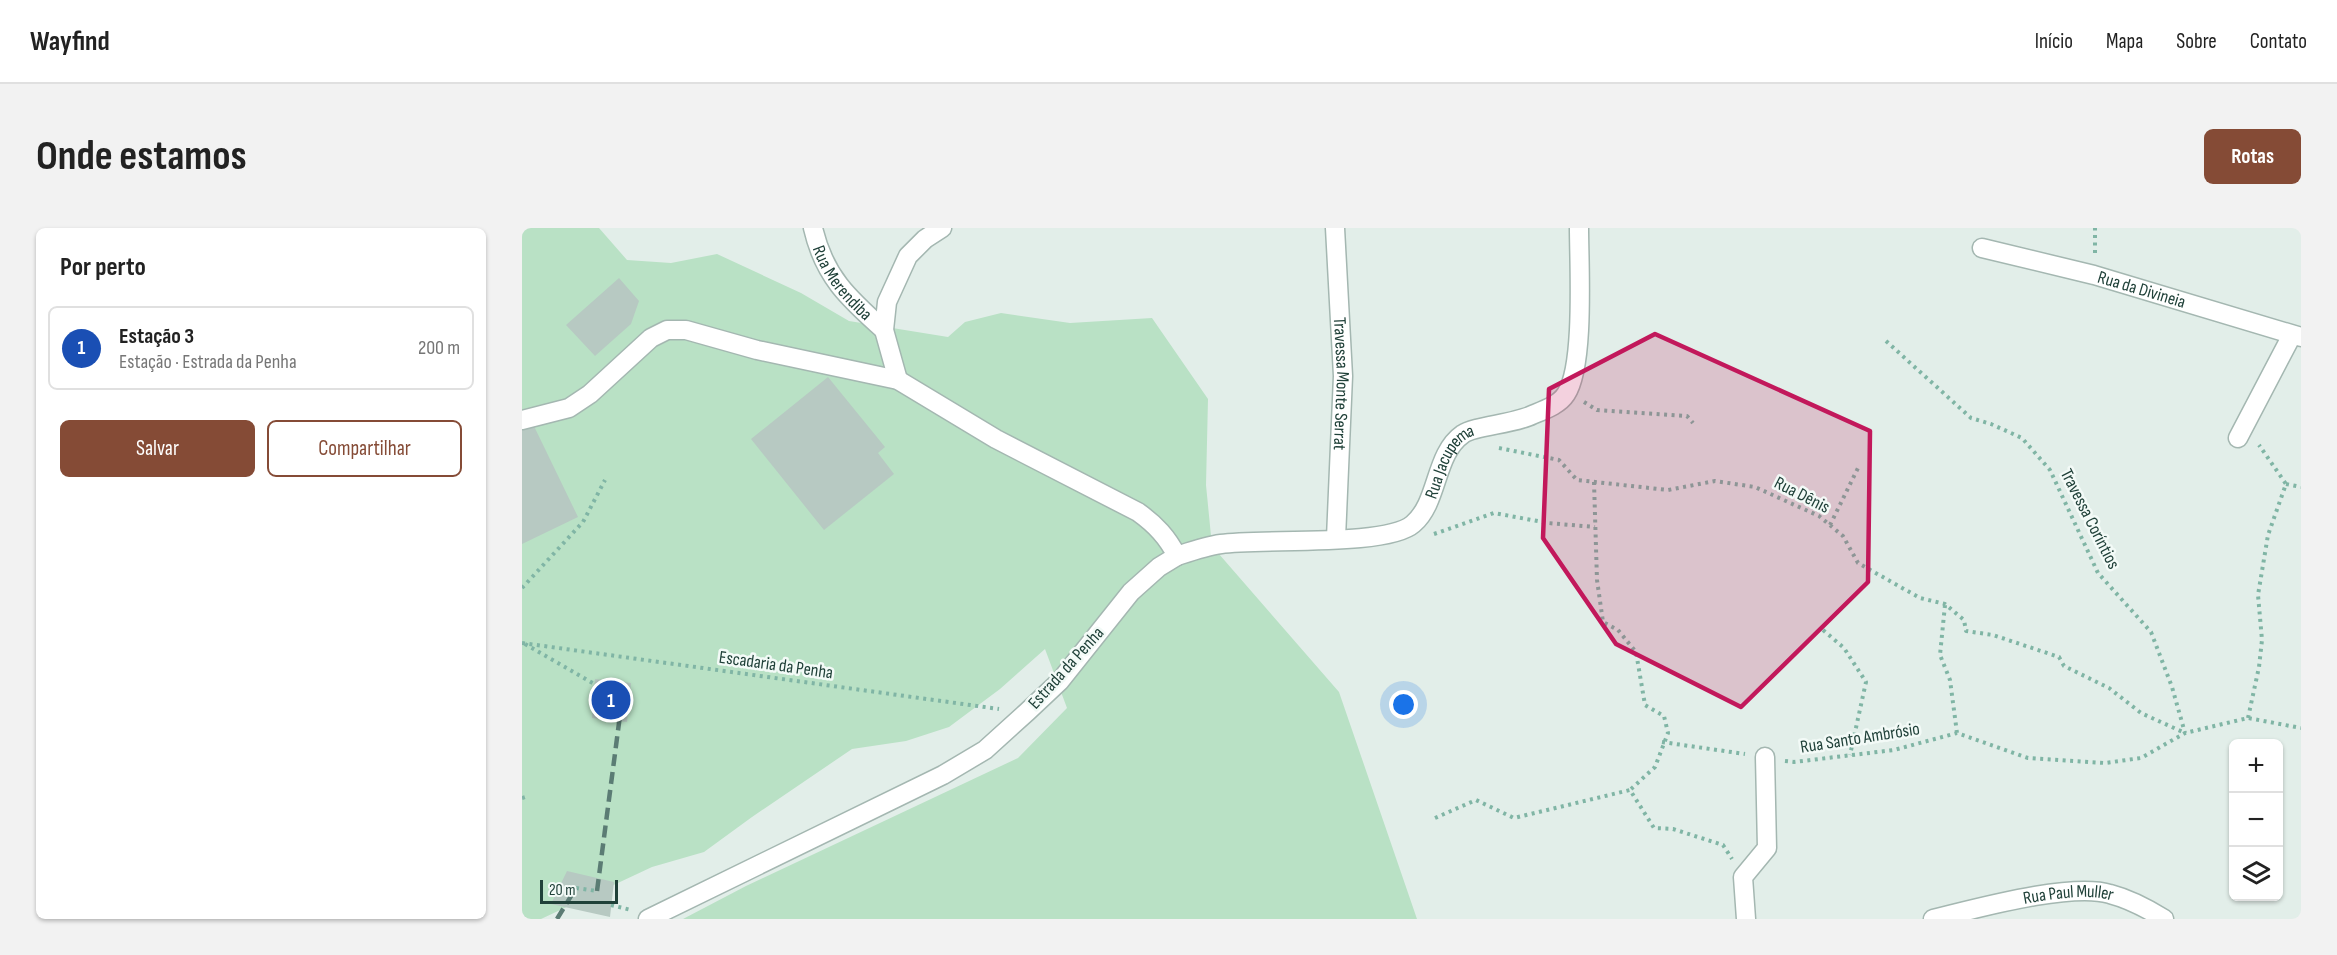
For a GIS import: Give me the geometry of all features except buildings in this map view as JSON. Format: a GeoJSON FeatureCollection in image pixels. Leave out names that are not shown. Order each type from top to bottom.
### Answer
{"type":"FeatureCollection","features":[{"type":"Feature","properties":{"kind":"street","name":"Rua Merendiba"},"geometry":{"type":"LineString","coordinates":[[813,228],[819,253],[834,278],[850,300],[884,330]]}},
{"type":"Feature","properties":{"kind":"street"},"geometry":{"type":"LineString","coordinates":[[897,380],[884,330],[887,302],[908,256],[925,239],[942,228]]}},
{"type":"Feature","properties":{"kind":"street","name":"Travessa Monte Serrat"},"geometry":{"type":"LineString","coordinates":[[1335,228],[1344,376],[1336,538]]}},
{"type":"Feature","properties":{"kind":"street"},"geometry":{"type":"LineString","coordinates":[[1567,393],[1578,352],[1579,228]]}},
{"type":"Feature","properties":{"kind":"street","name":"Rua da Divineia"},"geometry":{"type":"LineString","coordinates":[[1982,248],[2094,275],[2296,336]]}},
{"type":"Feature","properties":{"kind":"street"},"geometry":{"type":"LineString","coordinates":[[522,420],[569,408],[590,394],[651,338],[667,330],[686,330],[757,350],[897,380],[996,439],[1138,512],[1157,525],[1169,540],[1177,556],[1222,544],[1371,538],[1404,530]]}},
{"type":"Feature","properties":{"kind":"street"},"geometry":{"type":"LineString","coordinates":[[2241,431],[2296,336]]}},
{"type":"Feature","properties":{"kind":"street","name":"Rua Jacupema"},"geometry":{"type":"LineString","coordinates":[[1404,530],[1414,524],[1425,508],[1448,453],[1456,440],[1466,432],[1518,422],[1555,405],[1567,393]]}},
{"type":"Feature","properties":{"kind":"street","name":"Estrada da Penha"},"geometry":{"type":"LineString","coordinates":[[648,919],[943,775],[985,750],[1060,681],[1131,592],[1160,567],[1177,556]]}},
{"type":"Feature","properties":{"kind":"street"},"geometry":{"type":"LineString","coordinates":[[1746,919],[1743,877],[1767,848],[1765,757]]}},
{"type":"Feature","properties":{"kind":"street","name":"Rua Paul Muller"},"geometry":{"type":"LineString","coordinates":[[1933,919],[2065,891],[2108,893],[2151,910],[2164,919]]}},
{"type":"Feature","properties":{"kind":"path","name":"Travessa Coríntios"},"geometry":{"type":"LineString","coordinates":[[1886,341],[1971,418],[2022,438],[2050,470],[2098,573],[2151,632],[2172,687],[2185,733]]}},
{"type":"Feature","properties":{"kind":"path"},"geometry":{"type":"LineString","coordinates":[[1567,393],[1597,410],[1687,416],[1693,423]]}},
{"type":"Feature","properties":{"kind":"path"},"geometry":{"type":"LineString","coordinates":[[2241,431],[2286,484],[2301,487]]}},
{"type":"Feature","properties":{"kind":"path","name":"Rua Dênis"},"geometry":{"type":"LineString","coordinates":[[1456,440],[1559,460],[1577,480],[1668,490],[1715,481],[1755,487],[1819,516],[1843,536],[1858,563],[1920,598],[1945,604]]}},
{"type":"Feature","properties":{"kind":"path"},"geometry":{"type":"LineString","coordinates":[[1830,525],[1859,466]]}},
{"type":"Feature","properties":{"kind":"path"},"geometry":{"type":"LineString","coordinates":[[522,588],[583,522],[605,480]]}},
{"type":"Feature","properties":{"kind":"path"},"geometry":{"type":"LineString","coordinates":[[1435,818],[1476,800],[1514,818],[1630,790],[1655,767],[1662,742],[1668,733],[1664,716],[1645,705],[1636,652],[1618,630],[1603,622],[1597,580],[1594,482]]}},
{"type":"Feature","properties":{"kind":"path"},"geometry":{"type":"LineString","coordinates":[[2247,718],[2259,667],[2262,640],[2258,595],[2268,535],[2286,484]]}},
{"type":"Feature","properties":{"kind":"path"},"geometry":{"type":"LineString","coordinates":[[1404,530],[1436,535],[1494,513],[1548,523],[1595,528]]}},
{"type":"Feature","properties":{"kind":"path"},"geometry":{"type":"LineString","coordinates":[[1945,604],[1964,620],[1966,631],[1993,635],[2059,657],[2064,666],[2109,688],[2141,713],[2185,733]]}},
{"type":"Feature","properties":{"kind":"path"},"geometry":{"type":"LineString","coordinates":[[1945,604],[1940,655],[1950,680],[1957,733],[2028,758],[2105,763],[2141,758],[2185,733],[2247,718],[2301,728]]}},
{"type":"Feature","properties":{"kind":"path"},"geometry":{"type":"LineString","coordinates":[[1823,630],[1844,648],[1866,682],[1850,755]]}},
{"type":"Feature","properties":{"kind":"path"},"geometry":{"type":"LineString","coordinates":[[522,643],[622,700]]}},
{"type":"Feature","properties":{"kind":"path","name":"Escadaria da Penha"},"geometry":{"type":"LineString","coordinates":[[522,643],[1027,712]]}},
{"type":"Feature","properties":{"kind":"path","name":"Rua Santo Ambrósio"},"geometry":{"type":"LineString","coordinates":[[1662,742],[1794,762],[1894,750],[1957,733]]}},
{"type":"Feature","properties":{"kind":"path"},"geometry":{"type":"LineString","coordinates":[[1630,790],[1654,828],[1673,829],[1723,845],[1743,877]]}},
{"type":"Feature","properties":{"kind":"path"},"geometry":{"type":"LineString","coordinates":[[522,798],[528,796]]}},
{"type":"Feature","properties":{"kind":"path"},"geometry":{"type":"LineString","coordinates":[[576,888],[597,891]]}},
{"type":"Feature","properties":{"kind":"highlighted area"},"geometry":{"type":"Polygon","coordinates":[[[1655,334],[1870,431],[1868,582],[1741,707],[1616,644],[1543,538],[1549,389],[1655,334]]]}},
{"type":"Feature","properties":{"kind":"green space"},"geometry":{"type":"Polygon","coordinates":[[[522,228],[599,228],[627,260],[671,263],[717,254],[801,293],[849,321],[948,337],[965,322],[1001,313],[1070,323],[1152,318],[1208,399],[1206,485],[1212,546],[1339,692],[1417,919],[683,919],[746,886],[1018,758],[1067,708],[1045,649],[1000,689],[949,727],[906,741],[852,749],[704,852],[652,867],[541,919],[522,919],[522,228]]]}},
{"type":"Feature","properties":{"kind":"railway"},"geometry":{"type":"LineString","coordinates":[[597,891],[622,700]]}},
{"type":"Feature","properties":{"kind":"railway"},"geometry":{"type":"LineString","coordinates":[[557,919],[576,888]]}},
{"type":"Feature","properties":{"kind":"place","name":"Estação 3"},"geometry":{"type":"Point","coordinates":[611,700]}}]}
